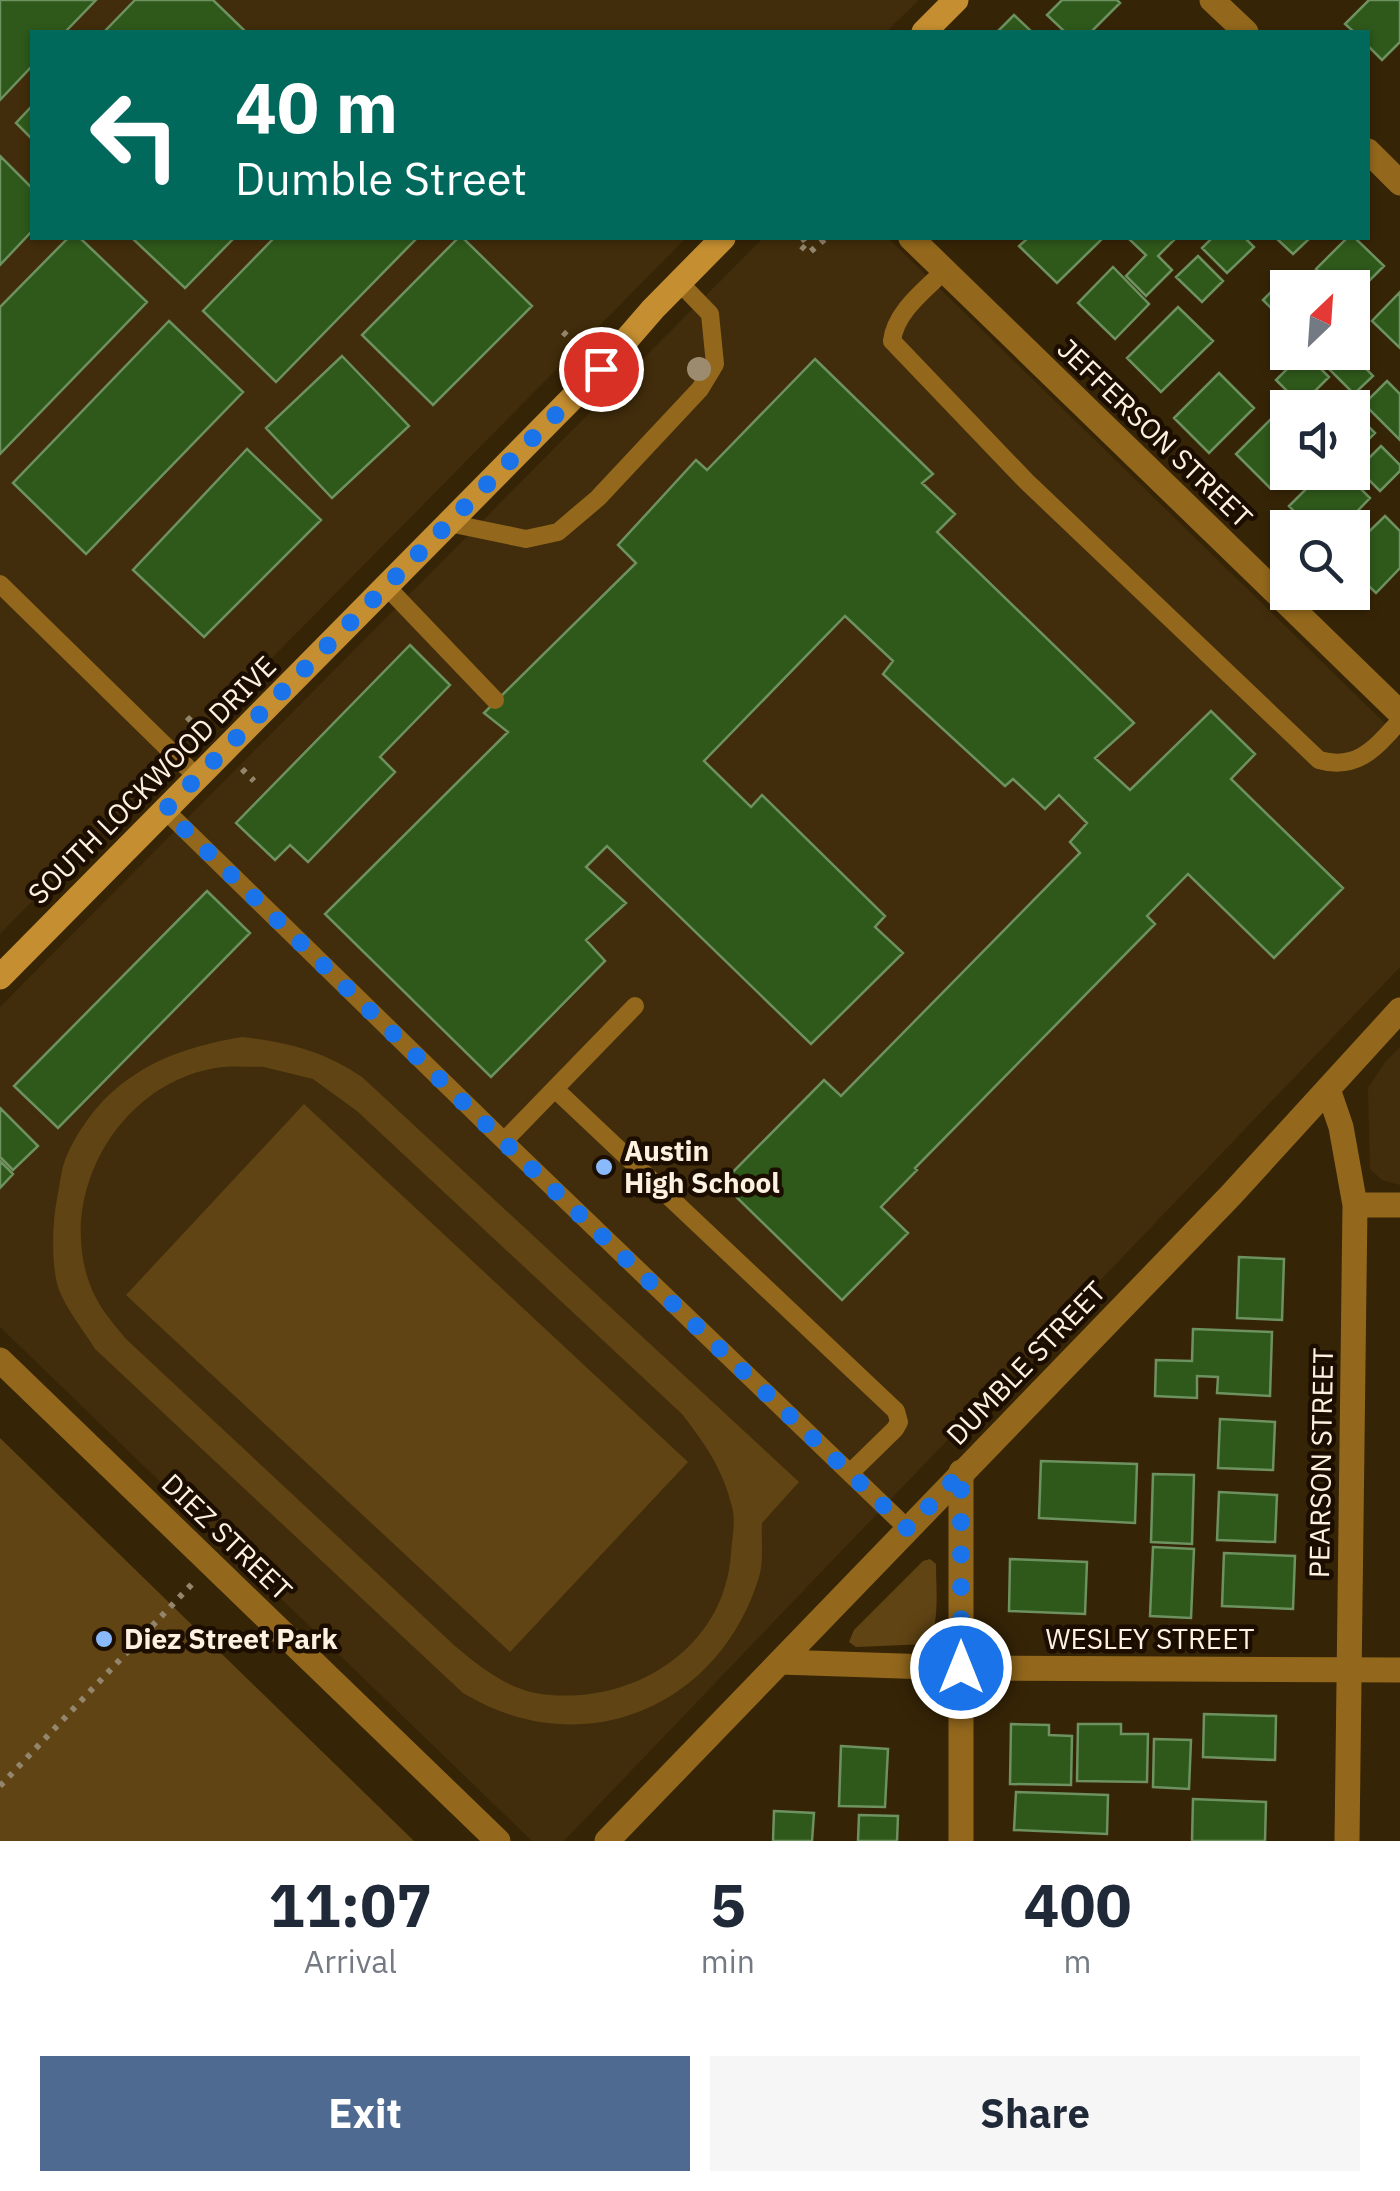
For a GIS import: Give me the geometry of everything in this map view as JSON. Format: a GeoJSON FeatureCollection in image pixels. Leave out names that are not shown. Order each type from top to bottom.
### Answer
{"type":"FeatureCollection","features":[{"type":"Feature","properties":{"kind":"main road"},"geometry":{"type":"LineString","coordinates":[[926,30],[956,0]]}},
{"type":"Feature","properties":{"kind":"main road","name":"SOUTH LOCKWOOD DRIVE"},"geometry":{"type":"LineString","coordinates":[[0,976],[601,369],[721,240]]}},
{"type":"Feature","properties":{"kind":"street"},"geometry":{"type":"LineString","coordinates":[[1212,0],[1244,30]]}},
{"type":"Feature","properties":{"kind":"street"},"geometry":{"type":"LineString","coordinates":[[1370,153],[1400,182]]}},
{"type":"Feature","properties":{"kind":"street","name":"JEFFERSON STREET"},"geometry":{"type":"LineString","coordinates":[[914,240],[1400,713]]}},
{"type":"Feature","properties":{"kind":"street","name":"DUMBLE STREET"},"geometry":{"type":"LineString","coordinates":[[607,1841],[1231,1195],[1400,1010]]}},
{"type":"Feature","properties":{"kind":"street","name":"PEARSON STREET"},"geometry":{"type":"LineString","coordinates":[[1328,1089],[1355,1204],[1347,1841]]}},
{"type":"Feature","properties":{"kind":"street"},"geometry":{"type":"LineString","coordinates":[[1355,1204],[1400,1206]]}},
{"type":"Feature","properties":{"kind":"street","name":"DIEZ STREET"},"geometry":{"type":"LineString","coordinates":[[0,1360],[498,1841]]}},
{"type":"Feature","properties":{"kind":"street"},"geometry":{"type":"LineString","coordinates":[[961,1472],[961,1841]]}},
{"type":"Feature","properties":{"kind":"street","name":"WESLEY STREET"},"geometry":{"type":"LineString","coordinates":[[780,1662],[961,1668],[1400,1670]]}},
{"type":"Feature","properties":{"kind":"lane"},"geometry":{"type":"LineString","coordinates":[[945,270],[901,317],[892,341],[1026,481],[1319,760],[1336,764],[1371,753],[1400,721]]}},
{"type":"Feature","properties":{"kind":"lane"},"geometry":{"type":"LineString","coordinates":[[449,523],[526,538],[558,532],[598,498],[700,389],[715,364],[710,314],[680,284]]}},
{"type":"Feature","properties":{"kind":"lane"},"geometry":{"type":"LineString","coordinates":[[0,584],[197,778]]}},
{"type":"Feature","properties":{"kind":"lane"},"geometry":{"type":"LineString","coordinates":[[386,586],[495,700]]}},
{"type":"Feature","properties":{"kind":"lane"},"geometry":{"type":"LineString","coordinates":[[165,810],[908,1529]]}},
{"type":"Feature","properties":{"kind":"lane"},"geometry":{"type":"LineString","coordinates":[[504,1142],[634,1006]]}},
{"type":"Feature","properties":{"kind":"lane"},"geometry":{"type":"LineString","coordinates":[[556,1090],[896,1411],[899,1422],[895,1429],[850,1473]]}},
{"type":"Feature","properties":{"kind":"path"},"geometry":{"type":"LineString","coordinates":[[802,240],[798,243],[810,253],[824,240]]}},
{"type":"Feature","properties":{"kind":"path"},"geometry":{"type":"LineString","coordinates":[[563,332],[577,345]]}},
{"type":"Feature","properties":{"kind":"path"},"geometry":{"type":"LineString","coordinates":[[187,717],[195,724]]}},
{"type":"Feature","properties":{"kind":"path"},"geometry":{"type":"LineString","coordinates":[[241,768],[254,781]]}},
{"type":"Feature","properties":{"kind":"path"},"geometry":{"type":"LineString","coordinates":[[0,1786],[212,1564]]}},
{"type":"Feature","properties":{"kind":"shaded area"},"geometry":{"type":"Polygon","coordinates":[[[0,0],[919,0],[888,30],[30,30],[30,240],[684,240],[0,934],[0,0]]]}},
{"type":"Feature","properties":{"kind":"shaded area","name":"Austin High School"},"geometry":{"type":"Polygon","coordinates":[[[761,240],[890,240],[1400,738],[1400,967],[564,1841],[532,1841],[0,1327],[0,1007],[761,240]]]}},
{"type":"Feature","properties":{"kind":"shaded area"},"geometry":{"type":"Polygon","coordinates":[[[242,1037],[290,1045],[334,1060],[362,1077],[799,1482],[762,1523],[761,1571],[740,1623],[713,1661],[679,1690],[641,1711],[598,1722],[554,1724],[508,1714],[463,1693],[95,1349],[62,1298],[55,1270],[54,1221],[65,1160],[98,1106],[117,1088],[161,1060],[242,1037]],[[264,1067],[210,1069],[177,1080],[148,1098],[123,1121],[103,1149],[89,1181],[82,1214],[82,1248],[89,1282],[100,1305],[126,1339],[455,1646],[495,1676],[541,1694],[575,1695],[608,1691],[640,1680],[668,1664],[692,1643],[712,1617],[725,1587],[733,1512],[712,1458],[682,1414],[357,1111],[313,1079],[264,1067]]]}},
{"type":"Feature","properties":{"kind":"shaded area"},"geometry":{"type":"Polygon","coordinates":[[[1400,1047],[1400,1185],[1382,1180],[1370,1169],[1368,1088],[1400,1047]]]}},
{"type":"Feature","properties":{"kind":"shaded area"},"geometry":{"type":"Polygon","coordinates":[[[304,1104],[688,1462],[510,1652],[126,1295],[304,1104]]]}},
{"type":"Feature","properties":{"kind":"shaded area","name":"Diez Street Park"},"geometry":{"type":"Polygon","coordinates":[[[0,1438],[414,1841],[0,1841],[0,1438]]]}},
{"type":"Feature","properties":{"kind":"shaded area"},"geometry":{"type":"Polygon","coordinates":[[[930,1559],[936,1564],[936,1606],[928,1644],[856,1647],[849,1642],[854,1630],[923,1561],[930,1559]]]}},
{"type":"Feature","properties":{"kind":"building"},"geometry":{"type":"Polygon","coordinates":[[[0,0],[96,0],[67,30],[30,30],[30,68],[0,100],[0,0]]]}},
{"type":"Feature","properties":{"kind":"building"},"geometry":{"type":"Polygon","coordinates":[[[135,0],[213,0],[244,30],[106,30],[135,0]]]}},
{"type":"Feature","properties":{"kind":"building"},"geometry":{"type":"Polygon","coordinates":[[[1062,0],[1120,3],[1093,30],[1063,30],[1047,15],[1062,0]]]}},
{"type":"Feature","properties":{"kind":"building"},"geometry":{"type":"Polygon","coordinates":[[[1369,0],[1400,0],[1400,42],[1382,60],[1370,48],[1370,30],[1352,30],[1345,24],[1369,0]]]}},
{"type":"Feature","properties":{"kind":"building"},"geometry":{"type":"Polygon","coordinates":[[[1014,15],[1030,30],[999,30],[1014,15]]]}},
{"type":"Feature","properties":{"kind":"building"},"geometry":{"type":"Polygon","coordinates":[[[30,108],[30,137],[16,123],[30,108]]]}},
{"type":"Feature","properties":{"kind":"building"},"geometry":{"type":"Polygon","coordinates":[[[0,156],[30,186],[30,233],[0,265],[0,156]]]}},
{"type":"Feature","properties":{"kind":"building"},"geometry":{"type":"Polygon","coordinates":[[[66,240],[82,240],[147,302],[0,454],[0,307],[66,240]]]}},
{"type":"Feature","properties":{"kind":"building"},"geometry":{"type":"Polygon","coordinates":[[[134,240],[232,240],[185,288],[134,240]]]}},
{"type":"Feature","properties":{"kind":"building"},"geometry":{"type":"Polygon","coordinates":[[[272,240],[415,240],[276,382],[203,311],[272,240]]]}},
{"type":"Feature","properties":{"kind":"building"},"geometry":{"type":"Polygon","coordinates":[[[456,240],[465,240],[532,306],[433,405],[362,335],[456,240]]]}},
{"type":"Feature","properties":{"kind":"building"},"geometry":{"type":"Polygon","coordinates":[[[1026,240],[1101,240],[1057,283],[1019,246],[1026,240]]]}},
{"type":"Feature","properties":{"kind":"building"},"geometry":{"type":"Polygon","coordinates":[[[1130,240],[1174,240],[1158,256],[1172,270],[1146,296],[1126,276],[1146,255],[1130,240]]]}},
{"type":"Feature","properties":{"kind":"building"},"geometry":{"type":"Polygon","coordinates":[[[1210,240],[1247,240],[1254,247],[1227,273],[1202,248],[1210,240]]]}},
{"type":"Feature","properties":{"kind":"building"},"geometry":{"type":"Polygon","coordinates":[[[1278,240],[1308,240],[1293,254],[1278,240]]]}},
{"type":"Feature","properties":{"kind":"building"},"geometry":{"type":"Polygon","coordinates":[[[1345,240],[1357,240],[1384,266],[1370,280],[1370,270],[1317,270],[1345,240]]]}},
{"type":"Feature","properties":{"kind":"building"},"geometry":{"type":"Polygon","coordinates":[[[1198,256],[1223,281],[1202,302],[1176,277],[1198,256]]]}},
{"type":"Feature","properties":{"kind":"building"},"geometry":{"type":"Polygon","coordinates":[[[1113,267],[1149,304],[1115,339],[1078,303],[1113,267]]]}},
{"type":"Feature","properties":{"kind":"building"},"geometry":{"type":"Polygon","coordinates":[[[1400,292],[1400,348],[1372,321],[1400,292]]]}},
{"type":"Feature","properties":{"kind":"building"},"geometry":{"type":"Polygon","coordinates":[[[1178,307],[1213,341],[1161,392],[1127,358],[1178,307]]]}},
{"type":"Feature","properties":{"kind":"building"},"geometry":{"type":"Polygon","coordinates":[[[169,321],[243,392],[86,554],[13,483],[169,321]]]}},
{"type":"Feature","properties":{"kind":"building"},"geometry":{"type":"Polygon","coordinates":[[[342,356],[409,426],[332,498],[266,428],[342,356]]]}},
{"type":"Feature","properties":{"kind":"building"},"geometry":{"type":"Polygon","coordinates":[[[815,359],[933,474],[922,483],[955,514],[937,532],[1134,723],[1095,758],[1130,790],[1211,711],[1255,754],[1231,779],[1343,888],[1274,958],[1188,874],[1147,916],[1155,924],[881,1207],[908,1233],[842,1300],[722,1183],[824,1080],[841,1096],[1080,853],[1070,842],[1087,823],[1059,795],[1045,809],[1013,779],[1005,786],[883,674],[893,661],[845,616],[704,761],[751,807],[762,795],[885,916],[875,927],[903,953],[811,1044],[607,846],[586,867],[626,903],[586,940],[605,961],[491,1077],[325,914],[508,732],[484,713],[636,563],[618,545],[696,460],[707,470],[815,359]]]}},
{"type":"Feature","properties":{"kind":"building"},"geometry":{"type":"Polygon","coordinates":[[[1286,370],[1322,370],[1329,377],[1316,390],[1286,390],[1276,380],[1286,370]]]}},
{"type":"Feature","properties":{"kind":"building"},"geometry":{"type":"Polygon","coordinates":[[[1330,370],[1367,370],[1373,376],[1358,390],[1350,390],[1330,370]]]}},
{"type":"Feature","properties":{"kind":"building"},"geometry":{"type":"Polygon","coordinates":[[[1219,373],[1254,408],[1209,453],[1174,418],[1219,373]]]}},
{"type":"Feature","properties":{"kind":"building"},"geometry":{"type":"Polygon","coordinates":[[[1387,381],[1400,394],[1400,440],[1370,410],[1370,398],[1387,381]]]}},
{"type":"Feature","properties":{"kind":"building"},"geometry":{"type":"Polygon","coordinates":[[[1270,420],[1270,488],[1236,454],[1270,420]]]}},
{"type":"Feature","properties":{"kind":"building"},"geometry":{"type":"Polygon","coordinates":[[[1381,446],[1400,465],[1400,471],[1380,491],[1370,481],[1370,457],[1381,446]]]}},
{"type":"Feature","properties":{"kind":"building"},"geometry":{"type":"Polygon","coordinates":[[[247,449],[321,520],[204,637],[133,570],[247,449]]]}},
{"type":"Feature","properties":{"kind":"building"},"geometry":{"type":"Polygon","coordinates":[[[1305,490],[1362,490],[1370,498],[1358,510],[1293,510],[1289,506],[1305,490]]]}},
{"type":"Feature","properties":{"kind":"building"},"geometry":{"type":"Polygon","coordinates":[[[1385,516],[1400,531],[1400,568],[1376,593],[1370,587],[1370,531],[1385,516]]]}},
{"type":"Feature","properties":{"kind":"building"},"geometry":{"type":"Polygon","coordinates":[[[410,645],[450,685],[380,757],[395,772],[308,862],[290,845],[275,860],[236,823],[410,645]]]}},
{"type":"Feature","properties":{"kind":"building"},"geometry":{"type":"Polygon","coordinates":[[[207,891],[250,933],[58,1128],[14,1086],[207,891]]]}},
{"type":"Feature","properties":{"kind":"building"},"geometry":{"type":"Polygon","coordinates":[[[0,1108],[38,1146],[13,1170],[0,1157],[0,1108]]]}},
{"type":"Feature","properties":{"kind":"building"},"geometry":{"type":"Polygon","coordinates":[[[0,1161],[13,1174],[0,1188],[0,1161]]]}},
{"type":"Feature","properties":{"kind":"building"},"geometry":{"type":"Polygon","coordinates":[[[1239,1257],[1284,1259],[1282,1320],[1237,1318],[1239,1257]]]}},
{"type":"Feature","properties":{"kind":"building"},"geometry":{"type":"Polygon","coordinates":[[[1193,1329],[1272,1332],[1270,1396],[1217,1393],[1218,1377],[1197,1376],[1197,1398],[1155,1396],[1156,1360],[1192,1361],[1193,1329]]]}},
{"type":"Feature","properties":{"kind":"building"},"geometry":{"type":"Polygon","coordinates":[[[1220,1419],[1275,1422],[1273,1470],[1218,1468],[1220,1419]]]}},
{"type":"Feature","properties":{"kind":"building"},"geometry":{"type":"Polygon","coordinates":[[[1041,1461],[1137,1464],[1135,1523],[1039,1518],[1041,1461]]]}},
{"type":"Feature","properties":{"kind":"building"},"geometry":{"type":"Polygon","coordinates":[[[1153,1474],[1194,1475],[1192,1544],[1151,1542],[1153,1474]]]}},
{"type":"Feature","properties":{"kind":"building"},"geometry":{"type":"Polygon","coordinates":[[[1219,1492],[1277,1495],[1275,1542],[1217,1540],[1219,1492]]]}},
{"type":"Feature","properties":{"kind":"building"},"geometry":{"type":"Polygon","coordinates":[[[1153,1547],[1194,1549],[1191,1618],[1150,1616],[1153,1547]]]}},
{"type":"Feature","properties":{"kind":"building"},"geometry":{"type":"Polygon","coordinates":[[[1224,1553],[1295,1556],[1293,1609],[1222,1606],[1224,1553]]]}},
{"type":"Feature","properties":{"kind":"building"},"geometry":{"type":"Polygon","coordinates":[[[1010,1559],[1087,1562],[1085,1614],[1009,1611],[1010,1559]]]}},
{"type":"Feature","properties":{"kind":"building"},"geometry":{"type":"Polygon","coordinates":[[[1204,1714],[1276,1716],[1275,1760],[1203,1757],[1204,1714]]]}},
{"type":"Feature","properties":{"kind":"building"},"geometry":{"type":"Polygon","coordinates":[[[1011,1724],[1049,1725],[1049,1735],[1072,1736],[1071,1785],[1010,1784],[1011,1724]]]}},
{"type":"Feature","properties":{"kind":"building"},"geometry":{"type":"Polygon","coordinates":[[[1078,1724],[1121,1724],[1121,1734],[1148,1734],[1147,1782],[1077,1781],[1078,1724]]]}},
{"type":"Feature","properties":{"kind":"building"},"geometry":{"type":"Polygon","coordinates":[[[1154,1739],[1191,1740],[1189,1789],[1153,1787],[1154,1739]]]}},
{"type":"Feature","properties":{"kind":"building"},"geometry":{"type":"Polygon","coordinates":[[[841,1746],[888,1749],[885,1807],[839,1806],[841,1746]]]}},
{"type":"Feature","properties":{"kind":"building"},"geometry":{"type":"Polygon","coordinates":[[[1016,1792],[1108,1795],[1107,1834],[1014,1830],[1016,1792]]]}},
{"type":"Feature","properties":{"kind":"building"},"geometry":{"type":"Polygon","coordinates":[[[1193,1799],[1266,1802],[1265,1841],[1192,1841],[1193,1799]]]}},
{"type":"Feature","properties":{"kind":"building"},"geometry":{"type":"Polygon","coordinates":[[[774,1811],[814,1813],[812,1841],[773,1841],[774,1811]]]}},
{"type":"Feature","properties":{"kind":"building"},"geometry":{"type":"Polygon","coordinates":[[[859,1815],[898,1816],[897,1841],[858,1841],[859,1815]]]}},
{"type":"Feature","properties":{"kind":"place","name":"Austin High School"},"geometry":{"type":"Point","coordinates":[604,1167]}},
{"type":"Feature","properties":{"kind":"place","name":"Diez Street Park"},"geometry":{"type":"Point","coordinates":[104,1639]}},
{"type":"Feature","properties":{"kind":"route"},"geometry":{"type":"LineString","coordinates":[[601,369],[165,810],[908,1529],[961,1472],[961,1668]]}}]}
